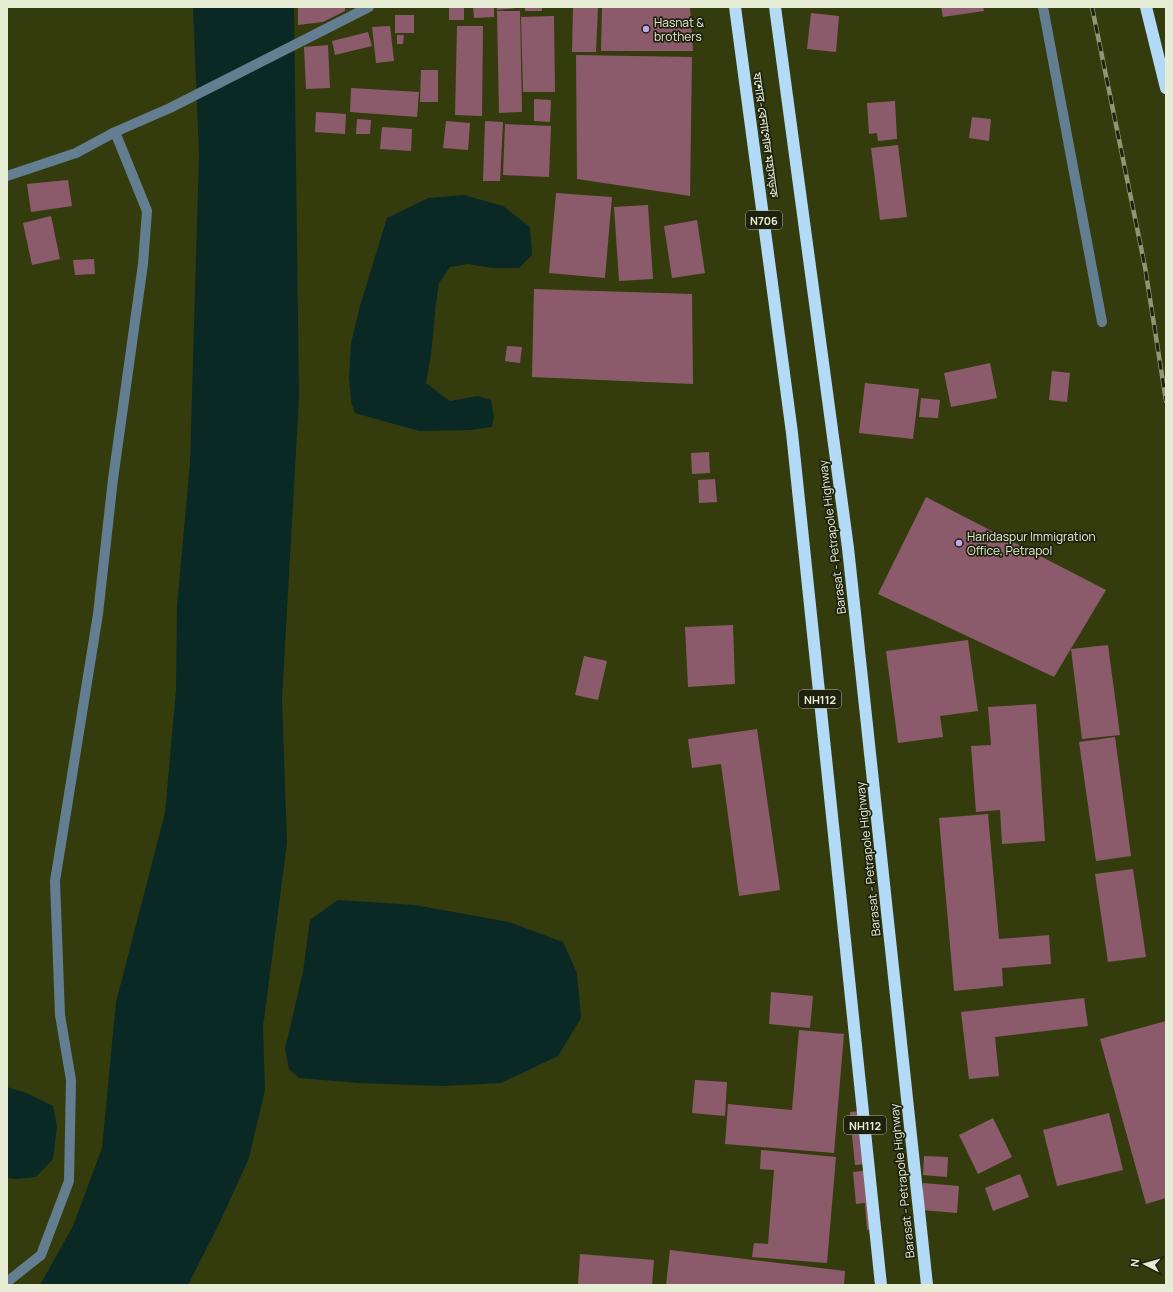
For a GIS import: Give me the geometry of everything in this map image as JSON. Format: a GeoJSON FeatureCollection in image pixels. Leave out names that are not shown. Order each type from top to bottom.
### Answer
{"type":"FeatureCollection","features":[{"type":"Feature","properties":{"kind":"highway","name":"যশোর-বেনাপোল মহাসড়ক"},"geometry":{"type":"LineString","coordinates":[[735,7],[792,433]]}},
{"type":"Feature","properties":{"kind":"highway","name":"Barasat - Petrapole Highway"},"geometry":{"type":"LineString","coordinates":[[775,7],[833,430],[852,587],[927,1285]]}},
{"type":"Feature","properties":{"kind":"highway"},"geometry":{"type":"LineString","coordinates":[[1146,7],[1166,88]]}},
{"type":"Feature","properties":{"kind":"highway","name":"NH112"},"geometry":{"type":"LineString","coordinates":[[792,433],[881,1285]]}},
{"type":"Feature","properties":{"kind":"street"},"geometry":{"type":"LineString","coordinates":[[7,176],[76,153],[115,132],[170,108],[369,7]]}},
{"type":"Feature","properties":{"kind":"street"},"geometry":{"type":"LineString","coordinates":[[1043,7],[1102,322]]}},
{"type":"Feature","properties":{"kind":"street"},"geometry":{"type":"LineString","coordinates":[[7,1282],[41,1255],[69,1181],[71,1080],[60,1015],[55,881],[98,614],[113,479],[143,264],[147,211],[115,132]]}},
{"type":"Feature","properties":{"kind":"water"},"geometry":{"type":"Polygon","coordinates":[[[193,7],[294,7],[299,398],[282,699],[287,843],[263,1027],[265,1090],[249,1158],[219,1224],[188,1285],[40,1285],[73,1226],[102,1148],[116,1002],[165,813],[176,690],[177,606],[190,463],[199,154],[193,7]]]}},
{"type":"Feature","properties":{"kind":"water"},"geometry":{"type":"Polygon","coordinates":[[[464,195],[503,206],[530,227],[532,255],[519,268],[492,268],[468,264],[450,267],[439,283],[431,355],[426,383],[450,401],[478,396],[491,400],[494,417],[492,427],[471,430],[419,431],[355,413],[351,402],[349,377],[351,343],[360,306],[387,218],[428,198],[464,195]]]}},
{"type":"Feature","properties":{"kind":"water"},"geometry":{"type":"Polygon","coordinates":[[[338,900],[415,905],[509,922],[563,942],[577,973],[581,1018],[558,1056],[501,1083],[442,1086],[358,1083],[299,1078],[289,1069],[285,1049],[303,972],[310,920],[338,900]]]}},
{"type":"Feature","properties":{"kind":"water"},"geometry":{"type":"Polygon","coordinates":[[[7,1087],[27,1093],[53,1106],[57,1126],[53,1159],[36,1177],[16,1179],[7,1178],[7,1087]]]}},
{"type":"Feature","properties":{"kind":"building"},"geometry":{"type":"Polygon","coordinates":[[[298,7],[345,7],[345,11],[323,22],[298,25],[298,7]]]}},
{"type":"Feature","properties":{"kind":"building"},"geometry":{"type":"Polygon","coordinates":[[[449,7],[464,7],[464,20],[449,20],[449,7]]]}},
{"type":"Feature","properties":{"kind":"building"},"geometry":{"type":"Polygon","coordinates":[[[473,7],[494,7],[494,17],[474,18],[473,7]]]}},
{"type":"Feature","properties":{"kind":"building"},"geometry":{"type":"Polygon","coordinates":[[[497,7],[517,7],[517,8],[497,10],[497,7]]]}},
{"type":"Feature","properties":{"kind":"building"},"geometry":{"type":"Polygon","coordinates":[[[525,7],[542,7],[542,11],[525,11],[525,7]]]}},
{"type":"Feature","properties":{"kind":"building"},"geometry":{"type":"Polygon","coordinates":[[[573,7],[598,7],[596,52],[572,52],[573,7]]]}},
{"type":"Feature","properties":{"kind":"building","name":"Hasnat & brothers"},"geometry":{"type":"Polygon","coordinates":[[[602,7],[690,7],[693,51],[601,51],[602,7]]]}},
{"type":"Feature","properties":{"kind":"building"},"geometry":{"type":"Polygon","coordinates":[[[941,7],[983,7],[984,11],[943,17],[941,7]]]}},
{"type":"Feature","properties":{"kind":"building"},"geometry":{"type":"Polygon","coordinates":[[[497,11],[520,11],[522,112],[499,113],[497,11]]]}},
{"type":"Feature","properties":{"kind":"building"},"geometry":{"type":"Polygon","coordinates":[[[811,13],[839,16],[836,52],[807,49],[811,13]]]}},
{"type":"Feature","properties":{"kind":"building"},"geometry":{"type":"Polygon","coordinates":[[[395,15],[414,15],[414,33],[395,33],[395,15]]]}},
{"type":"Feature","properties":{"kind":"building"},"geometry":{"type":"Polygon","coordinates":[[[554,16],[555,92],[523,92],[521,17],[554,16]]]}},
{"type":"Feature","properties":{"kind":"building"},"geometry":{"type":"Polygon","coordinates":[[[390,26],[394,61],[376,63],[372,27],[390,26]]]}},
{"type":"Feature","properties":{"kind":"building"},"geometry":{"type":"Polygon","coordinates":[[[457,26],[483,26],[482,116],[455,115],[457,26]]]}},
{"type":"Feature","properties":{"kind":"building"},"geometry":{"type":"Polygon","coordinates":[[[368,32],[372,46],[335,55],[332,41],[368,32]]]}},
{"type":"Feature","properties":{"kind":"building"},"geometry":{"type":"Polygon","coordinates":[[[397,35],[404,35],[403,44],[397,44],[397,35]]]}},
{"type":"Feature","properties":{"kind":"building"},"geometry":{"type":"Polygon","coordinates":[[[328,45],[330,88],[306,89],[304,47],[328,45]]]}},
{"type":"Feature","properties":{"kind":"building"},"geometry":{"type":"Polygon","coordinates":[[[576,55],[692,57],[690,196],[577,179],[576,55]]]}},
{"type":"Feature","properties":{"kind":"building"},"geometry":{"type":"Polygon","coordinates":[[[421,70],[438,70],[438,102],[420,102],[421,70]]]}},
{"type":"Feature","properties":{"kind":"building"},"geometry":{"type":"Polygon","coordinates":[[[351,88],[419,92],[417,117],[350,112],[351,88]]]}},
{"type":"Feature","properties":{"kind":"building"},"geometry":{"type":"Polygon","coordinates":[[[534,99],[551,100],[550,122],[534,121],[534,99]]]}},
{"type":"Feature","properties":{"kind":"building"},"geometry":{"type":"Polygon","coordinates":[[[895,101],[897,139],[878,141],[877,133],[869,134],[867,103],[895,101]]]}},
{"type":"Feature","properties":{"kind":"building"},"geometry":{"type":"Polygon","coordinates":[[[316,112],[346,114],[345,134],[315,132],[316,112]]]}},
{"type":"Feature","properties":{"kind":"building"},"geometry":{"type":"Polygon","coordinates":[[[972,117],[991,119],[989,141],[969,138],[972,117]]]}},
{"type":"Feature","properties":{"kind":"building"},"geometry":{"type":"Polygon","coordinates":[[[357,119],[371,120],[370,134],[356,134],[357,119]]]}},
{"type":"Feature","properties":{"kind":"building"},"geometry":{"type":"Polygon","coordinates":[[[446,121],[470,123],[468,150],[443,148],[446,121]]]}},
{"type":"Feature","properties":{"kind":"building"},"geometry":{"type":"Polygon","coordinates":[[[485,121],[503,122],[500,181],[483,181],[485,121]]]}},
{"type":"Feature","properties":{"kind":"building"},"geometry":{"type":"Polygon","coordinates":[[[505,124],[551,126],[549,177],[503,175],[505,124]]]}},
{"type":"Feature","properties":{"kind":"building"},"geometry":{"type":"Polygon","coordinates":[[[382,127],[412,129],[411,151],[380,149],[382,127]]]}},
{"type":"Feature","properties":{"kind":"building"},"geometry":{"type":"Polygon","coordinates":[[[898,145],[907,217],[880,220],[871,148],[898,145]]]}},
{"type":"Feature","properties":{"kind":"building"},"geometry":{"type":"Polygon","coordinates":[[[68,180],[72,206],[31,212],[27,184],[68,180]]]}},
{"type":"Feature","properties":{"kind":"building"},"geometry":{"type":"Polygon","coordinates":[[[556,193],[612,197],[605,278],[549,273],[556,193]]]}},
{"type":"Feature","properties":{"kind":"building"},"geometry":{"type":"Polygon","coordinates":[[[648,205],[653,279],[619,281],[614,207],[648,205]]]}},
{"type":"Feature","properties":{"kind":"building"},"geometry":{"type":"Polygon","coordinates":[[[51,216],[60,259],[32,265],[23,223],[51,216]]]}},
{"type":"Feature","properties":{"kind":"building"},"geometry":{"type":"Polygon","coordinates":[[[697,220],[705,273],[672,278],[664,226],[697,220]]]}},
{"type":"Feature","properties":{"kind":"building"},"geometry":{"type":"Polygon","coordinates":[[[94,259],[95,274],[75,275],[73,260],[94,259]]]}},
{"type":"Feature","properties":{"kind":"building"},"geometry":{"type":"Polygon","coordinates":[[[534,289],[692,294],[693,384],[532,377],[534,289]]]}},
{"type":"Feature","properties":{"kind":"building"},"geometry":{"type":"Polygon","coordinates":[[[507,346],[522,347],[520,363],[505,361],[507,346]]]}},
{"type":"Feature","properties":{"kind":"building"},"geometry":{"type":"Polygon","coordinates":[[[990,363],[997,398],[951,407],[944,373],[990,363]]]}},
{"type":"Feature","properties":{"kind":"building"},"geometry":{"type":"Polygon","coordinates":[[[1052,371],[1070,373],[1067,402],[1049,400],[1052,371]]]}},
{"type":"Feature","properties":{"kind":"building"},"geometry":{"type":"Polygon","coordinates":[[[865,383],[919,389],[913,439],[859,433],[865,383]]]}},
{"type":"Feature","properties":{"kind":"building"},"geometry":{"type":"Polygon","coordinates":[[[921,398],[940,400],[938,418],[919,417],[921,398]]]}},
{"type":"Feature","properties":{"kind":"building"},"geometry":{"type":"Polygon","coordinates":[[[709,452],[710,473],[692,474],[691,453],[709,452]]]}},
{"type":"Feature","properties":{"kind":"building"},"geometry":{"type":"Polygon","coordinates":[[[715,479],[717,502],[699,503],[698,480],[715,479]]]}},
{"type":"Feature","properties":{"kind":"building","name":"Haridaspur Immigration Office, Petrapol"},"geometry":{"type":"Polygon","coordinates":[[[926,497],[1106,590],[1054,677],[878,594],[926,497]]]}},
{"type":"Feature","properties":{"kind":"building"},"geometry":{"type":"Polygon","coordinates":[[[733,625],[735,684],[688,687],[685,627],[733,625]]]}},
{"type":"Feature","properties":{"kind":"building"},"geometry":{"type":"Polygon","coordinates":[[[968,640],[978,711],[940,716],[943,737],[898,743],[886,651],[968,640]]]}},
{"type":"Feature","properties":{"kind":"building"},"geometry":{"type":"Polygon","coordinates":[[[1108,645],[1120,735],[1082,739],[1071,649],[1108,645]]]}},
{"type":"Feature","properties":{"kind":"building"},"geometry":{"type":"Polygon","coordinates":[[[584,656],[607,661],[598,700],[575,695],[584,656]]]}},
{"type":"Feature","properties":{"kind":"building"},"geometry":{"type":"Polygon","coordinates":[[[1036,704],[1045,841],[1002,844],[1000,810],[976,812],[971,746],[991,745],[988,707],[1036,704]]]}},
{"type":"Feature","properties":{"kind":"building"},"geometry":{"type":"Polygon","coordinates":[[[757,729],[780,890],[739,896],[721,764],[692,768],[688,739],[757,729]]]}},
{"type":"Feature","properties":{"kind":"building"},"geometry":{"type":"Polygon","coordinates":[[[1115,737],[1131,856],[1096,861],[1079,742],[1115,737]]]}},
{"type":"Feature","properties":{"kind":"building"},"geometry":{"type":"Polygon","coordinates":[[[988,814],[999,939],[1049,935],[1051,964],[1002,968],[1003,986],[954,991],[939,818],[988,814]]]}},
{"type":"Feature","properties":{"kind":"building"},"geometry":{"type":"Polygon","coordinates":[[[1133,869],[1146,957],[1108,962],[1095,874],[1133,869]]]}},
{"type":"Feature","properties":{"kind":"building"},"geometry":{"type":"Polygon","coordinates":[[[771,992],[813,996],[810,1028],[769,1024],[771,992]]]}},
{"type":"Feature","properties":{"kind":"building"},"geometry":{"type":"Polygon","coordinates":[[[1084,998],[1088,1026],[995,1037],[999,1076],[969,1079],[961,1012],[1084,998]]]}},
{"type":"Feature","properties":{"kind":"building"},"geometry":{"type":"Polygon","coordinates":[[[1166,1021],[1166,1198],[1146,1204],[1100,1039],[1166,1021]]]}},
{"type":"Feature","properties":{"kind":"building"},"geometry":{"type":"Polygon","coordinates":[[[799,1030],[844,1034],[834,1153],[725,1144],[728,1104],[792,1110],[799,1030]]]}},
{"type":"Feature","properties":{"kind":"building"},"geometry":{"type":"Polygon","coordinates":[[[695,1080],[727,1082],[725,1116],[692,1113],[695,1080]]]}},
{"type":"Feature","properties":{"kind":"building"},"geometry":{"type":"Polygon","coordinates":[[[860,1111],[862,1131],[851,1132],[850,1112],[860,1111]]]}},
{"type":"Feature","properties":{"kind":"building"},"geometry":{"type":"Polygon","coordinates":[[[1109,1113],[1123,1170],[1057,1186],[1043,1130],[1109,1113]]]}},
{"type":"Feature","properties":{"kind":"building"},"geometry":{"type":"Polygon","coordinates":[[[993,1118],[1012,1157],[978,1174],[959,1135],[993,1118]]]}},
{"type":"Feature","properties":{"kind":"building"},"geometry":{"type":"Polygon","coordinates":[[[867,1134],[869,1164],[855,1165],[852,1135],[867,1134]]]}},
{"type":"Feature","properties":{"kind":"building"},"geometry":{"type":"Polygon","coordinates":[[[761,1150],[836,1157],[827,1263],[752,1257],[754,1243],[768,1244],[774,1170],[760,1169],[761,1150]]]}},
{"type":"Feature","properties":{"kind":"building"},"geometry":{"type":"Polygon","coordinates":[[[924,1156],[948,1157],[947,1177],[923,1175],[924,1156]]]}},
{"type":"Feature","properties":{"kind":"building"},"geometry":{"type":"Polygon","coordinates":[[[870,1170],[874,1202],[856,1204],[853,1172],[870,1170]]]}},
{"type":"Feature","properties":{"kind":"building"},"geometry":{"type":"Polygon","coordinates":[[[1020,1174],[1029,1197],[993,1211],[985,1188],[1020,1174]]]}},
{"type":"Feature","properties":{"kind":"building"},"geometry":{"type":"Polygon","coordinates":[[[923,1183],[959,1186],[957,1213],[921,1210],[923,1183]]]}},
{"type":"Feature","properties":{"kind":"building"},"geometry":{"type":"Polygon","coordinates":[[[877,1202],[879,1229],[867,1230],[865,1203],[877,1202]]]}},
{"type":"Feature","properties":{"kind":"building"},"geometry":{"type":"Polygon","coordinates":[[[670,1250],[845,1271],[844,1285],[666,1285],[670,1250]]]}},
{"type":"Feature","properties":{"kind":"building"},"geometry":{"type":"Polygon","coordinates":[[[580,1254],[654,1260],[652,1285],[578,1285],[580,1254]]]}},
{"type":"Feature","properties":{"kind":"railway"},"geometry":{"type":"LineString","coordinates":[[1092,7],[1145,267],[1166,401]]}},
{"type":"Feature","properties":{"kind":"place","name":"Hasnat & brothers"},"geometry":{"type":"Point","coordinates":[646,29]}},
{"type":"Feature","properties":{"kind":"place","name":"Haridaspur Immigration Office, Petrapol"},"geometry":{"type":"Point","coordinates":[959,543]}}]}
